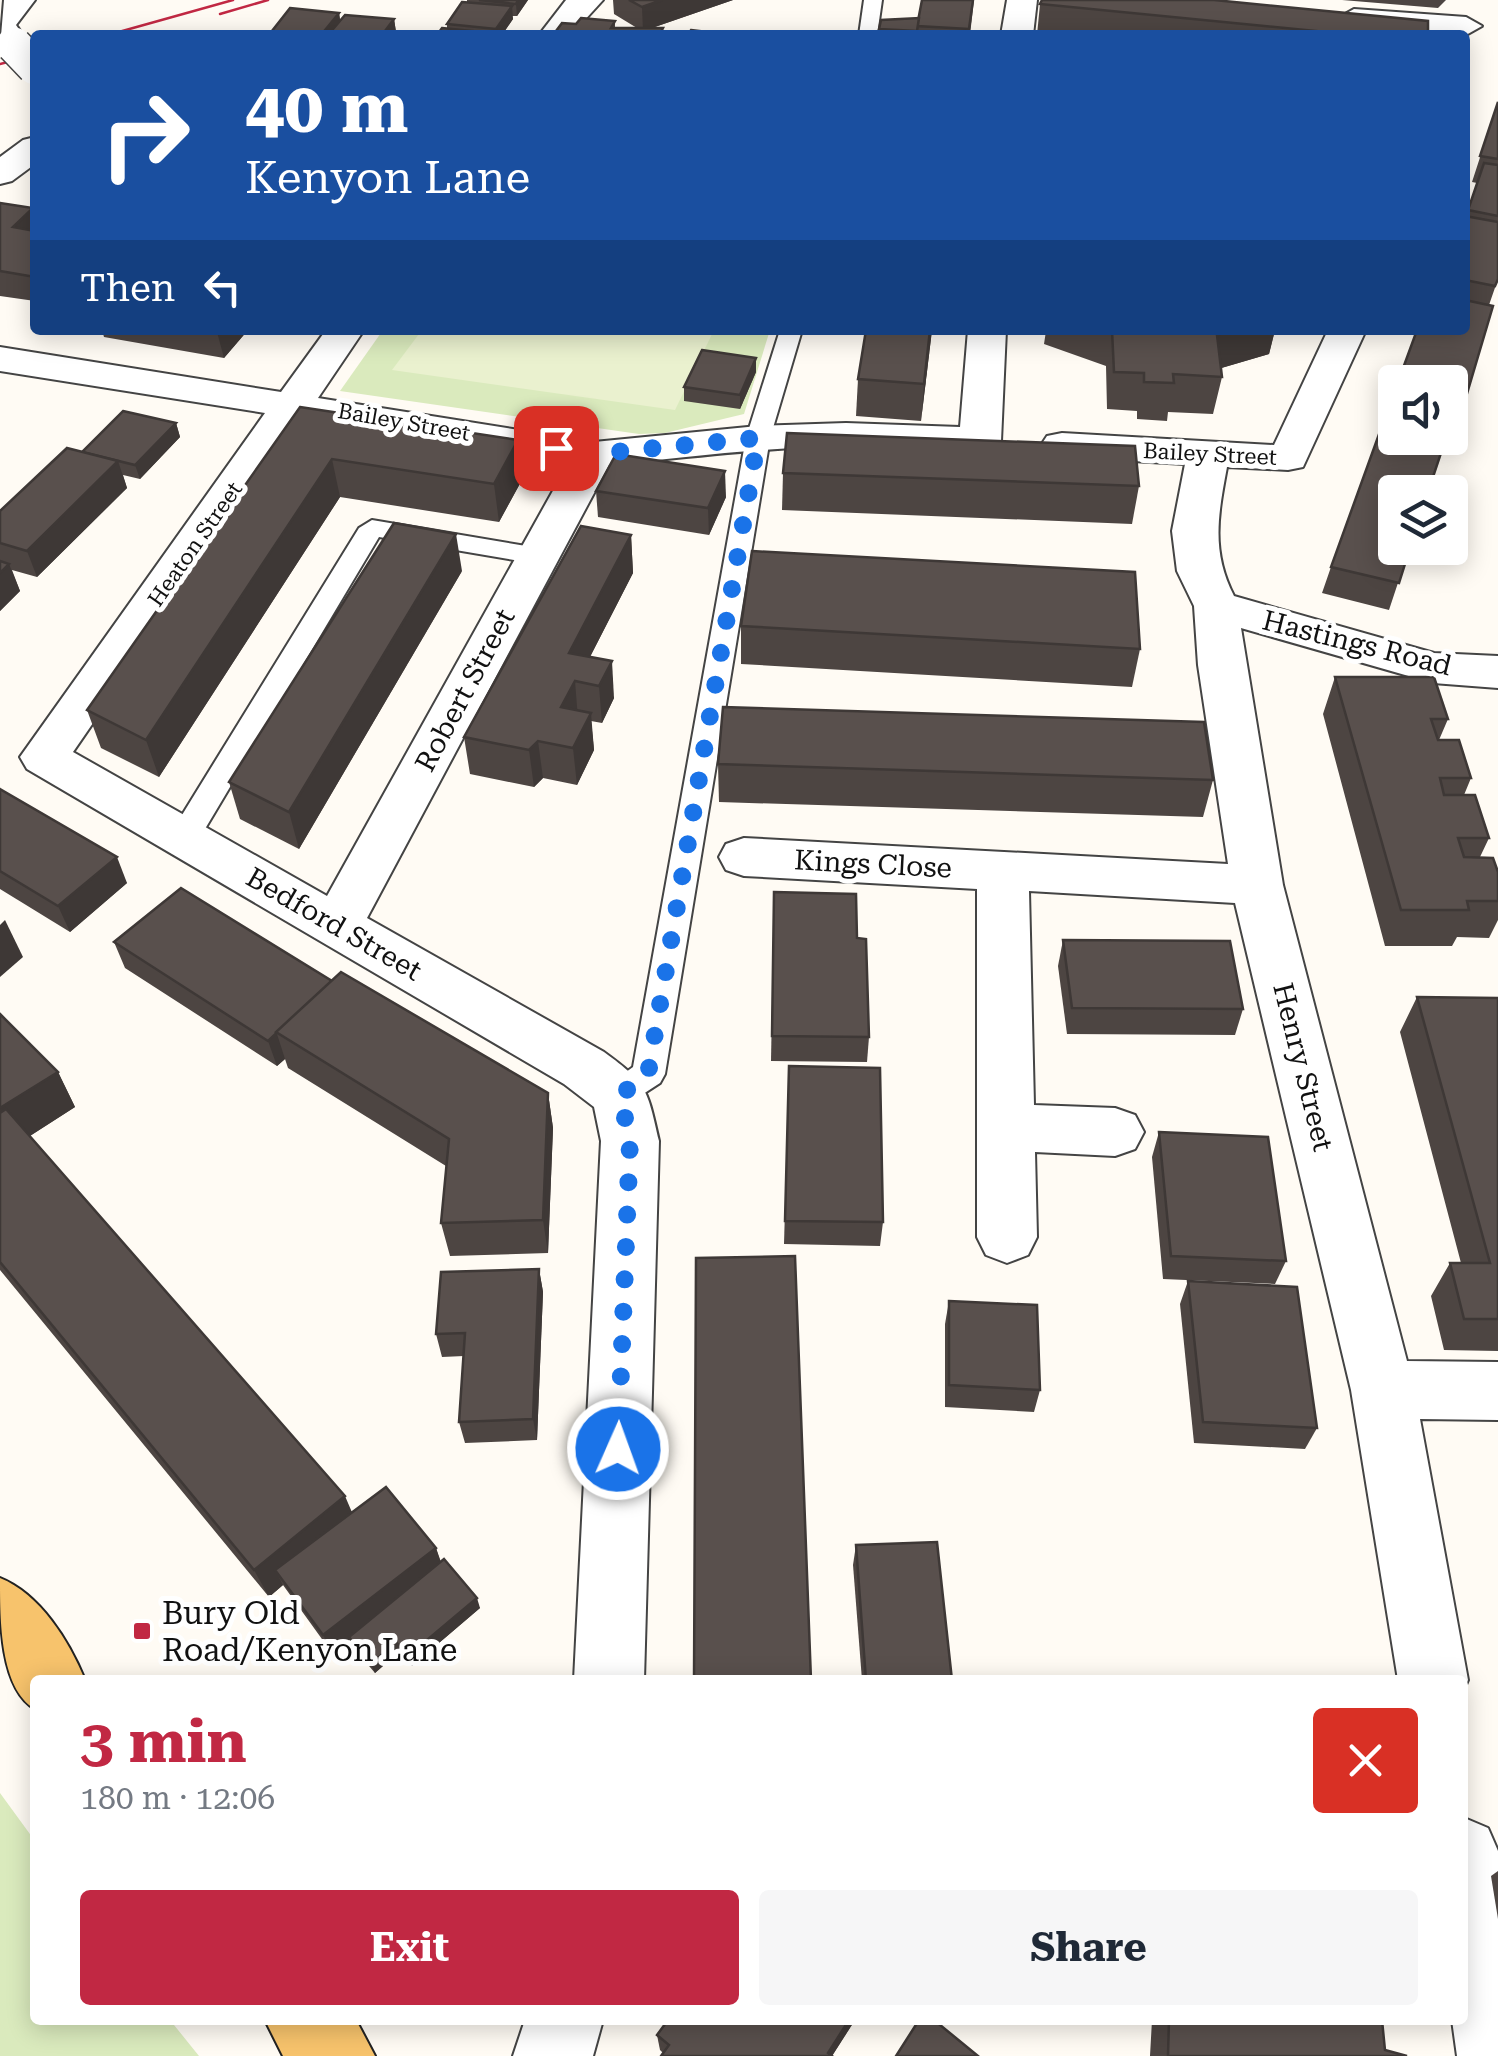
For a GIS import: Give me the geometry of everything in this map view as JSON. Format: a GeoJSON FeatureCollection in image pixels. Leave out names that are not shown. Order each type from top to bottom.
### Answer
{"type":"FeatureCollection","features":[{"type":"Feature","properties":{"kind":"main road"},"geometry":{"type":"LineString","coordinates":[[0,1612],[46,1675]]}},
{"type":"Feature","properties":{"kind":"main road"},"geometry":{"type":"LineString","coordinates":[[308,2025],[336,2056]]}},
{"type":"Feature","properties":{"kind":"street"},"geometry":{"type":"LineString","coordinates":[[20,0],[0,24],[25,56]]}},
{"type":"Feature","properties":{"kind":"street"},"geometry":{"type":"LineString","coordinates":[[1018,30],[1022,0]]}},
{"type":"Feature","properties":{"kind":"street"},"geometry":{"type":"LineString","coordinates":[[1315,15],[1469,20]]}},
{"type":"Feature","properties":{"kind":"street"},"geometry":{"type":"LineString","coordinates":[[0,177],[30,152]]}},
{"type":"Feature","properties":{"kind":"street"},"geometry":{"type":"LineString","coordinates":[[0,177],[30,182]]}},
{"type":"Feature","properties":{"kind":"street","name":"Heaton Street"},"geometry":{"type":"LineString","coordinates":[[44,757],[342,335]]}},
{"type":"Feature","properties":{"kind":"street"},"geometry":{"type":"LineString","coordinates":[[980,440],[988,335]]}},
{"type":"Feature","properties":{"kind":"street","name":"Bailey Street"},"geometry":{"type":"LineString","coordinates":[[0,359],[594,454],[758,438],[846,435],[1288,458],[1345,335]]}},
{"type":"Feature","properties":{"kind":"street","name":"Robert Street"},"geometry":{"type":"LineString","coordinates":[[337,926],[594,454]]}},
{"type":"Feature","properties":{"kind":"street","name":"Henry Street"},"geometry":{"type":"LineString","coordinates":[[1208,454],[1194,531],[1199,572],[1216,606],[1221,665],[1257,885],[1383,1390],[1431,1675]]}},
{"type":"Feature","properties":{"kind":"street","name":"Hastings Road"},"geometry":{"type":"LineString","coordinates":[[1216,606],[1432,668],[1498,672]]}},
{"type":"Feature","properties":{"kind":"street","name":"Bedford Street"},"geometry":{"type":"LineString","coordinates":[[44,757],[584,1068],[620,1095]]}},
{"type":"Feature","properties":{"kind":"street","name":"Kings Close"},"geometry":{"type":"LineString","coordinates":[[744,857],[1257,885]]}},
{"type":"Feature","properties":{"kind":"street"},"geometry":{"type":"LineString","coordinates":[[1002,871],[1007,1237]]}},
{"type":"Feature","properties":{"kind":"street"},"geometry":{"type":"LineString","coordinates":[[608,1675],[630,1141],[620,1095]]}},
{"type":"Feature","properties":{"kind":"street"},"geometry":{"type":"LineString","coordinates":[[1005,1127],[1115,1132]]}},
{"type":"Feature","properties":{"kind":"street"},"geometry":{"type":"LineString","coordinates":[[1383,1390],[1498,1390]]}},
{"type":"Feature","properties":{"kind":"street"},"geometry":{"type":"LineString","coordinates":[[1468,1889],[1497,2056]]}},
{"type":"Feature","properties":{"kind":"street"},"geometry":{"type":"LineString","coordinates":[[553,2056],[562,2025]]}},
{"type":"Feature","properties":{"kind":"lane"},"geometry":{"type":"LineString","coordinates":[[869,30],[873,0]]}},
{"type":"Feature","properties":{"kind":"lane"},"geometry":{"type":"LineString","coordinates":[[620,1095],[648,1074],[758,438],[789,335]]}},
{"type":"Feature","properties":{"kind":"lane"},"geometry":{"type":"LineString","coordinates":[[184,836],[372,528],[538,556]]}},
{"type":"Feature","properties":{"kind":"green space"},"geometry":{"type":"Polygon","coordinates":[[[379,335],[768,335],[744,414],[665,433],[639,434],[340,391],[379,335]]]}},
{"type":"Feature","properties":{"kind":"green space"},"geometry":{"type":"Polygon","coordinates":[[[418,335],[712,335],[675,410],[392,370],[418,335]]]}},
{"type":"Feature","properties":{"kind":"green space"},"geometry":{"type":"Polygon","coordinates":[[[0,1793],[30,1834],[30,2025],[174,2025],[199,2056],[0,2056],[0,1793]]]}},
{"type":"Feature","properties":{"kind":"building"},"geometry":{"type":"Polygon","coordinates":[[[479,0],[518,0],[516,4],[479,0]]]}},
{"type":"Feature","properties":{"kind":"building"},"geometry":{"type":"Polygon","coordinates":[[[629,0],[662,0],[642,7],[629,0]]]}},
{"type":"Feature","properties":{"kind":"building"},"geometry":{"type":"Polygon","coordinates":[[[922,0],[973,0],[969,29],[917,26],[922,0]]]}},
{"type":"Feature","properties":{"kind":"building"},"geometry":{"type":"Polygon","coordinates":[[[1042,0],[1214,0],[1428,21],[1428,30],[1305,30],[1040,4],[1042,0]]]}},
{"type":"Feature","properties":{"kind":"building"},"geometry":{"type":"Polygon","coordinates":[[[462,2],[512,6],[496,29],[447,24],[462,2]]]}},
{"type":"Feature","properties":{"kind":"building"},"geometry":{"type":"Polygon","coordinates":[[[290,8],[339,13],[325,30],[273,30],[290,8]]]}},
{"type":"Feature","properties":{"kind":"building"},"geometry":{"type":"Polygon","coordinates":[[[345,15],[394,19],[386,30],[332,30],[345,15]]]}},
{"type":"Feature","properties":{"kind":"building"},"geometry":{"type":"Polygon","coordinates":[[[581,18],[615,21],[611,28],[663,28],[557,30],[562,23],[576,24],[581,18]]]}},
{"type":"Feature","properties":{"kind":"building"},"geometry":{"type":"Polygon","coordinates":[[[919,18],[917,30],[879,29],[881,20],[919,18]]]}},
{"type":"Feature","properties":{"kind":"building"},"geometry":{"type":"Polygon","coordinates":[[[1498,102],[1498,159],[1480,156],[1498,102]]]}},
{"type":"Feature","properties":{"kind":"building"},"geometry":{"type":"Polygon","coordinates":[[[1484,163],[1498,165],[1498,216],[1470,210],[1484,163]]]}},
{"type":"Feature","properties":{"kind":"building"},"geometry":{"type":"Polygon","coordinates":[[[0,203],[30,208],[13,227],[30,230],[30,276],[0,271],[0,203]]]}},
{"type":"Feature","properties":{"kind":"building"},"geometry":{"type":"Polygon","coordinates":[[[1470,217],[1498,222],[1495,286],[1470,281],[1470,217]]]}},
{"type":"Feature","properties":{"kind":"building"},"geometry":{"type":"Polygon","coordinates":[[[1470,301],[1493,306],[1468,390],[1468,365],[1404,365],[1415,335],[1470,335],[1470,301]]]}},
{"type":"Feature","properties":{"kind":"building"},"geometry":{"type":"Polygon","coordinates":[[[865,335],[929,335],[924,384],[858,379],[865,335]]]}},
{"type":"Feature","properties":{"kind":"building"},"geometry":{"type":"Polygon","coordinates":[[[1112,335],[1217,335],[1222,377],[1173,374],[1174,383],[1144,382],[1144,373],[1114,372],[1112,335]]]}},
{"type":"Feature","properties":{"kind":"building"},"geometry":{"type":"Polygon","coordinates":[[[702,350],[756,358],[740,395],[684,387],[702,350]]]}},
{"type":"Feature","properties":{"kind":"building"},"geometry":{"type":"Polygon","coordinates":[[[300,407],[518,440],[494,484],[332,459],[146,740],[87,710],[300,407]]]}},
{"type":"Feature","properties":{"kind":"building"},"geometry":{"type":"Polygon","coordinates":[[[123,411],[176,423],[135,465],[82,452],[123,411]]]}},
{"type":"Feature","properties":{"kind":"building"},"geometry":{"type":"Polygon","coordinates":[[[787,433],[1135,446],[1139,486],[783,473],[787,433]]]}},
{"type":"Feature","properties":{"kind":"building"},"geometry":{"type":"Polygon","coordinates":[[[1378,437],[1378,455],[1440,455],[1434,475],[1378,475],[1378,565],[1405,565],[1399,583],[1331,567],[1378,437]]]}},
{"type":"Feature","properties":{"kind":"building"},"geometry":{"type":"Polygon","coordinates":[[[67,448],[118,461],[27,551],[0,543],[0,511],[67,448]]]}},
{"type":"Feature","properties":{"kind":"building"},"geometry":{"type":"Polygon","coordinates":[[[616,454],[725,471],[708,508],[596,491],[616,454]]]}},
{"type":"Feature","properties":{"kind":"building"},"geometry":{"type":"Polygon","coordinates":[[[394,523],[456,534],[289,812],[229,782],[394,523]]]}},
{"type":"Feature","properties":{"kind":"building"},"geometry":{"type":"Polygon","coordinates":[[[581,526],[631,535],[569,653],[612,661],[599,686],[575,681],[561,707],[591,713],[573,748],[538,741],[529,750],[464,737],[581,526]]]}},
{"type":"Feature","properties":{"kind":"building"},"geometry":{"type":"Polygon","coordinates":[[[752,551],[1135,572],[1140,649],[741,626],[752,551]]]}},
{"type":"Feature","properties":{"kind":"building"},"geometry":{"type":"Polygon","coordinates":[[[1335,677],[1434,677],[1448,719],[1431,719],[1438,740],[1459,740],[1471,778],[1440,778],[1444,795],[1475,795],[1489,838],[1458,838],[1464,857],[1493,858],[1498,872],[1498,901],[1467,901],[1469,910],[1401,910],[1335,677]]]}},
{"type":"Feature","properties":{"kind":"building"},"geometry":{"type":"Polygon","coordinates":[[[723,707],[1204,722],[1213,780],[718,764],[723,707]]]}},
{"type":"Feature","properties":{"kind":"building"},"geometry":{"type":"Polygon","coordinates":[[[0,789],[117,857],[58,906],[0,871],[0,789]]]}},
{"type":"Feature","properties":{"kind":"building"},"geometry":{"type":"Polygon","coordinates":[[[181,888],[332,981],[268,1041],[114,942],[181,888]]]}},
{"type":"Feature","properties":{"kind":"building"},"geometry":{"type":"Polygon","coordinates":[[[774,892],[856,894],[857,938],[866,939],[869,1037],[772,1036],[774,892]]]}},
{"type":"Feature","properties":{"kind":"building"},"geometry":{"type":"Polygon","coordinates":[[[1063,940],[1230,941],[1243,1009],[1072,1008],[1063,940]]]}},
{"type":"Feature","properties":{"kind":"building"},"geometry":{"type":"Polygon","coordinates":[[[341,972],[548,1093],[543,1220],[441,1223],[449,1139],[276,1032],[341,972]]]}},
{"type":"Feature","properties":{"kind":"building"},"geometry":{"type":"Polygon","coordinates":[[[1417,997],[1498,998],[1498,1319],[1464,1319],[1450,1263],[1490,1263],[1417,997]]]}},
{"type":"Feature","properties":{"kind":"building"},"geometry":{"type":"Polygon","coordinates":[[[0,1014],[58,1072],[0,1108],[0,1014]]]}},
{"type":"Feature","properties":{"kind":"building"},"geometry":{"type":"Polygon","coordinates":[[[789,1066],[880,1068],[883,1222],[785,1221],[789,1066]]]}},
{"type":"Feature","properties":{"kind":"building"},"geometry":{"type":"Polygon","coordinates":[[[6,1109],[345,1496],[254,1570],[0,1262],[0,1113],[6,1109]]]}},
{"type":"Feature","properties":{"kind":"building"},"geometry":{"type":"Polygon","coordinates":[[[1159,1132],[1268,1137],[1286,1261],[1171,1256],[1159,1132]]]}},
{"type":"Feature","properties":{"kind":"building"},"geometry":{"type":"Polygon","coordinates":[[[795,1256],[811,1675],[694,1675],[696,1258],[795,1256]]]}},
{"type":"Feature","properties":{"kind":"building"},"geometry":{"type":"Polygon","coordinates":[[[539,1269],[533,1419],[459,1422],[465,1333],[436,1334],[441,1272],[539,1269]]]}},
{"type":"Feature","properties":{"kind":"building"},"geometry":{"type":"Polygon","coordinates":[[[1188,1281],[1297,1287],[1317,1428],[1203,1422],[1188,1281]]]}},
{"type":"Feature","properties":{"kind":"building"},"geometry":{"type":"Polygon","coordinates":[[[949,1301],[1037,1305],[1040,1390],[949,1385],[949,1301]]]}},
{"type":"Feature","properties":{"kind":"building"},"geometry":{"type":"Polygon","coordinates":[[[386,1487],[436,1548],[323,1635],[275,1570],[386,1487]]]}},
{"type":"Feature","properties":{"kind":"building"},"geometry":{"type":"Polygon","coordinates":[[[937,1542],[951,1675],[866,1675],[856,1545],[937,1542]]]}},
{"type":"Feature","properties":{"kind":"building"},"geometry":{"type":"Polygon","coordinates":[[[444,1559],[477,1598],[408,1656],[396,1642],[371,1664],[349,1637],[444,1559]]]}},
{"type":"Feature","properties":{"kind":"building"},"geometry":{"type":"Polygon","coordinates":[[[664,2025],[846,2025],[828,2053],[832,2056],[661,2056],[669,2045],[657,2035],[664,2025]]]}},
{"type":"Feature","properties":{"kind":"building"},"geometry":{"type":"Polygon","coordinates":[[[916,2025],[940,2025],[978,2056],[896,2056],[916,2025]]]}},
{"type":"Feature","properties":{"kind":"building"},"geometry":{"type":"Polygon","coordinates":[[[1169,2025],[1382,2025],[1385,2050],[1407,2056],[1168,2056],[1169,2025]]]}},
{"type":"Feature","properties":{"kind":"tram line"},"geometry":{"type":"LineString","coordinates":[[126,30],[233,0]]}},
{"type":"Feature","properties":{"kind":"tram line"},"geometry":{"type":"LineString","coordinates":[[220,14],[268,0]]}},
{"type":"Feature","properties":{"kind":"tram line"},"geometry":{"type":"LineString","coordinates":[[0,64],[30,56]]}},
{"type":"Feature","properties":{"kind":"place","name":"Bury Old Road/Kenyon Lane"},"geometry":{"type":"Point","coordinates":[142,1631]}},
{"type":"Feature","properties":{"kind":"route"},"geometry":{"type":"LineString","coordinates":[[556,448],[594,454],[758,438],[648,1074],[620,1095],[630,1141],[618,1449]]}}]}
